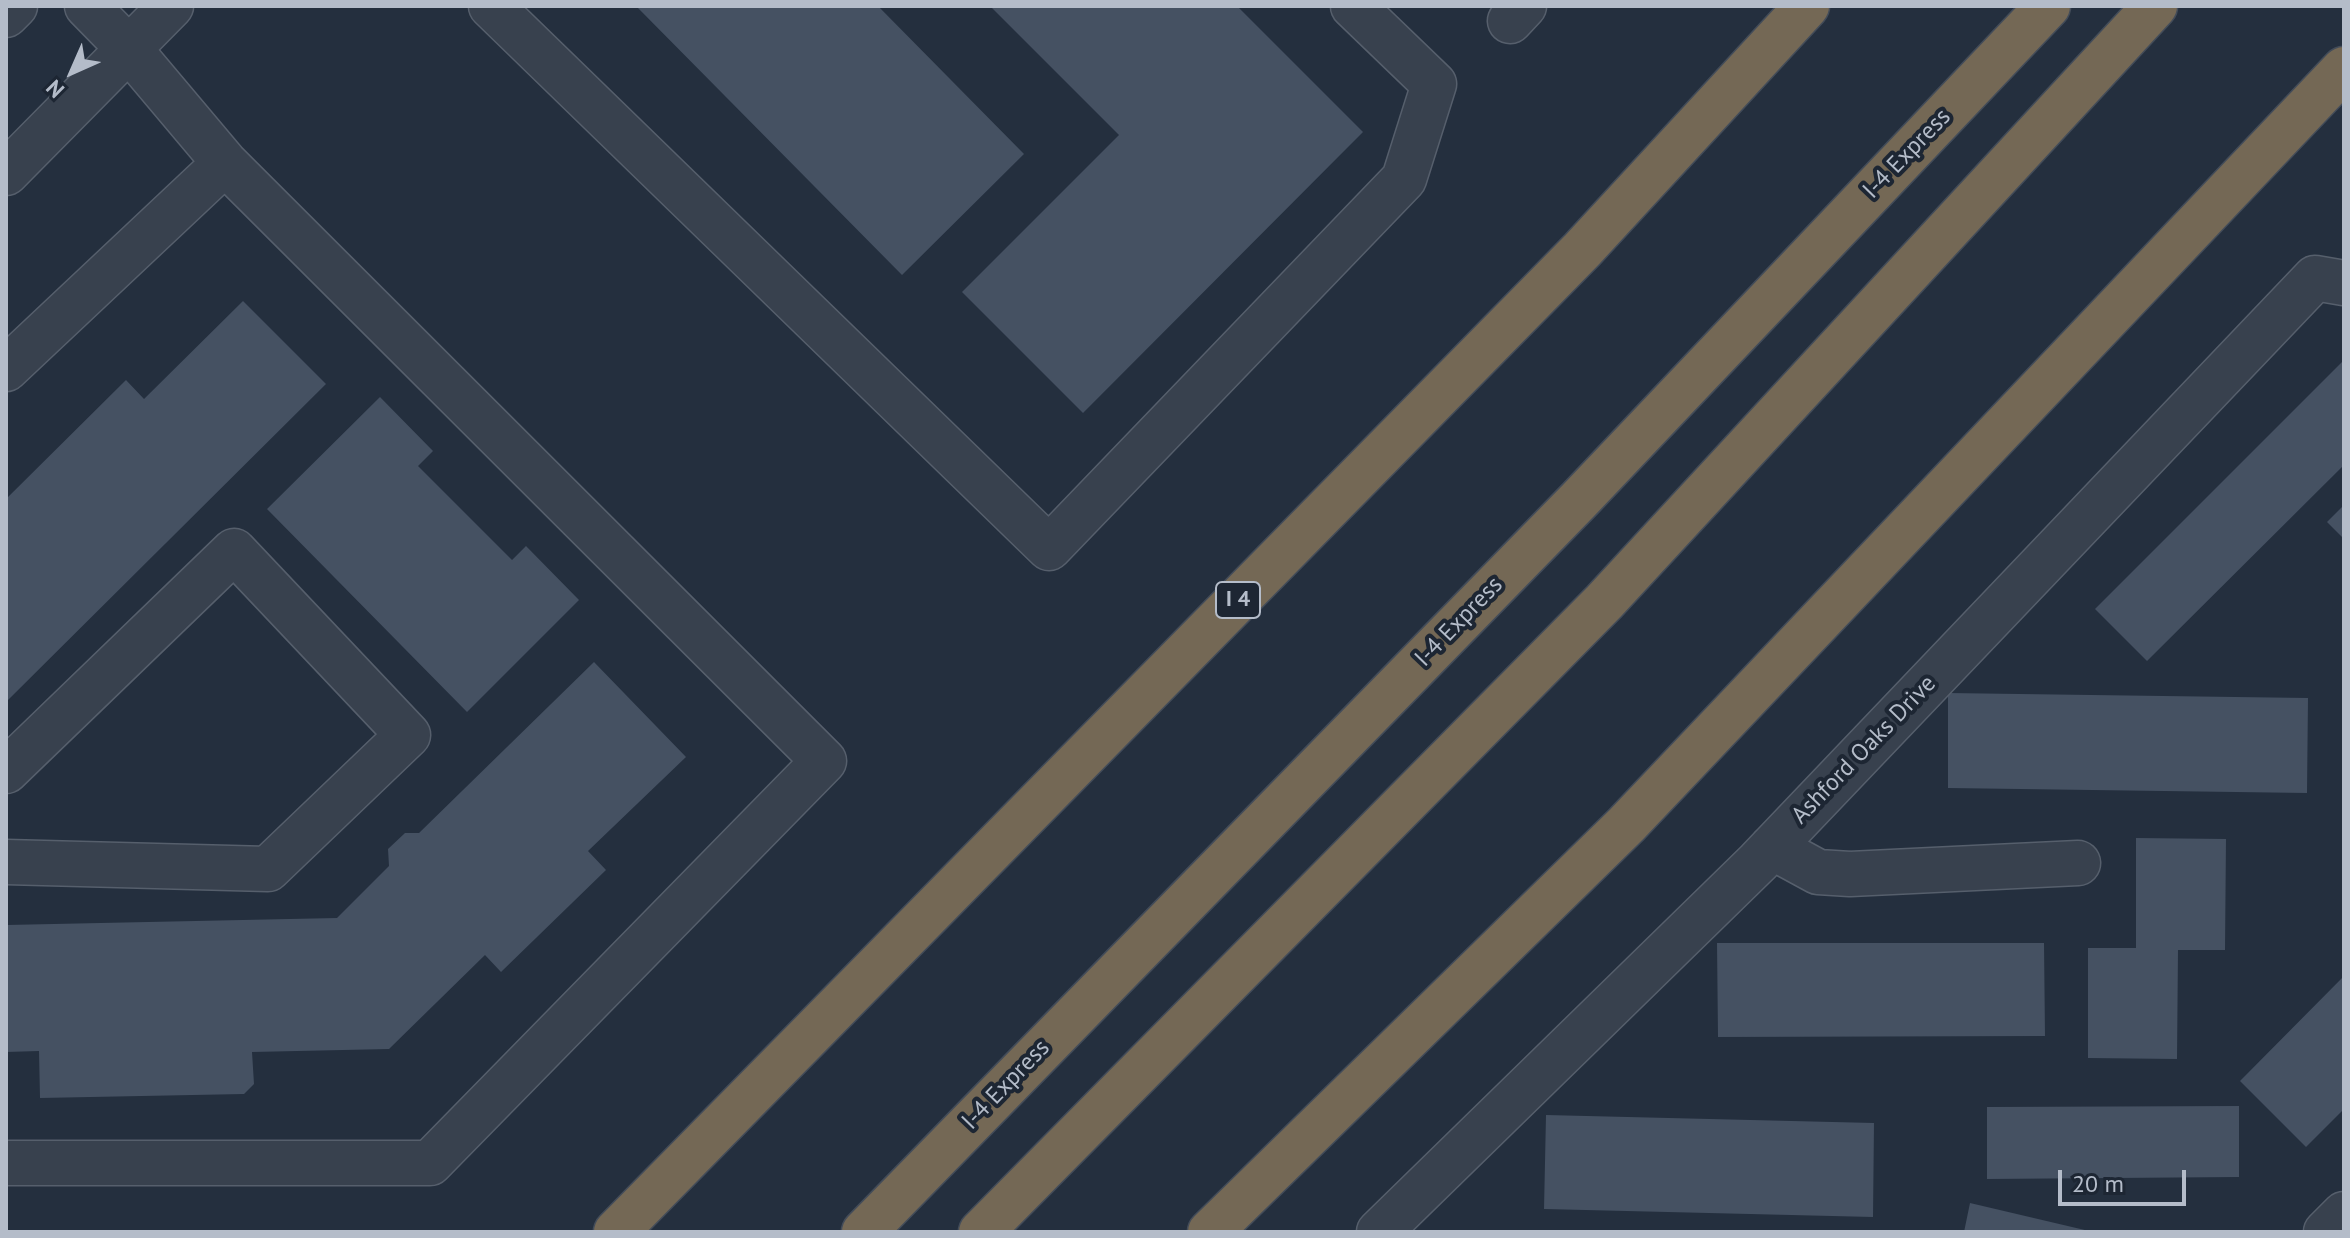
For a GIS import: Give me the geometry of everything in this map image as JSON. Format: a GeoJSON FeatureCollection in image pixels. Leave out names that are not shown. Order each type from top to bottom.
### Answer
{"type":"FeatureCollection","features":[{"type":"Feature","properties":{"kind":"highway","name":"I 4"},"geometry":{"type":"LineString","coordinates":[[616,1232],[1582,250],[1807,6]]}},
{"type":"Feature","properties":{"kind":"highway","name":"I-4 Express"},"geometry":{"type":"LineString","coordinates":[[864,1232],[1579,500],[2048,6]]}},
{"type":"Feature","properties":{"kind":"highway"},"geometry":{"type":"LineString","coordinates":[[981,1232],[1604,602],[2155,6]]}},
{"type":"Feature","properties":{"kind":"highway"},"geometry":{"type":"LineString","coordinates":[[1210,1232],[1626,825],[2344,69]]}},
{"type":"Feature","properties":{"kind":"street"},"geometry":{"type":"LineString","coordinates":[[6,15],[15,6]]}},
{"type":"Feature","properties":{"kind":"street"},"geometry":{"type":"LineString","coordinates":[[6,1163],[430,1163],[824,761],[225,163],[129,49],[87,6]]}},
{"type":"Feature","properties":{"kind":"street"},"geometry":{"type":"LineString","coordinates":[[6,173],[171,6]]}},
{"type":"Feature","properties":{"kind":"street"},"geometry":{"type":"LineString","coordinates":[[491,6],[1049,548],[1404,179],[1434,84],[1353,6]]}},
{"type":"Feature","properties":{"kind":"street"},"geometry":{"type":"LineString","coordinates":[[6,369],[225,163]]}},
{"type":"Feature","properties":{"kind":"street","name":"Ashford Oaks Drive"},"geometry":{"type":"LineString","coordinates":[[1379,1232],[1772,847],[2306,286],[2315,278],[2344,283]]}},
{"type":"Feature","properties":{"kind":"street"},"geometry":{"type":"LineString","coordinates":[[6,771],[234,551],[408,735],[268,869],[6,862]]}},
{"type":"Feature","properties":{"kind":"street"},"geometry":{"type":"LineString","coordinates":[[1772,847],[1818,872],[1829,873],[2078,863]]}},
{"type":"Feature","properties":{"kind":"street"},"geometry":{"type":"LineString","coordinates":[[2326,1232],[2344,1214]]}},
{"type":"Feature","properties":{"kind":"building"},"geometry":{"type":"Polygon","coordinates":[[[636,6],[878,6],[1024,154],[902,275],[636,6]]]}},
{"type":"Feature","properties":{"kind":"building"},"geometry":{"type":"Polygon","coordinates":[[[990,6],[1237,6],[1363,132],[1083,413],[962,292],[1119,135],[990,6]]]}},
{"type":"Feature","properties":{"kind":"building"},"geometry":{"type":"Polygon","coordinates":[[[243,301],[326,384],[6,702],[6,499],[126,380],[144,399],[243,301]]]}},
{"type":"Feature","properties":{"kind":"building"},"geometry":{"type":"Polygon","coordinates":[[[2344,360],[2344,465],[2147,661],[2095,609],[2344,360]]]}},
{"type":"Feature","properties":{"kind":"building"},"geometry":{"type":"Polygon","coordinates":[[[380,397],[433,451],[418,466],[512,560],[526,546],[579,600],[467,712],[267,509],[380,397]]]}},
{"type":"Feature","properties":{"kind":"building"},"geometry":{"type":"Polygon","coordinates":[[[2344,505],[2344,539],[2327,522],[2344,505]]]}},
{"type":"Feature","properties":{"kind":"building"},"geometry":{"type":"Polygon","coordinates":[[[594,662],[686,757],[588,851],[606,870],[501,972],[485,955],[389,1049],[252,1052],[254,1084],[244,1094],[40,1098],[39,1051],[6,1052],[6,925],[337,918],[389,866],[388,849],[405,833],[419,833],[594,662]]]}},
{"type":"Feature","properties":{"kind":"building"},"geometry":{"type":"Polygon","coordinates":[[[1948,693],[2308,698],[2307,793],[1948,788],[1948,693]]]}},
{"type":"Feature","properties":{"kind":"building"},"geometry":{"type":"Polygon","coordinates":[[[2136,838],[2226,839],[2225,950],[2178,950],[2177,1059],[2088,1058],[2088,948],[2136,948],[2136,838]]]}},
{"type":"Feature","properties":{"kind":"building"},"geometry":{"type":"Polygon","coordinates":[[[1717,943],[2044,943],[2045,1036],[1718,1037],[1717,943]]]}},
{"type":"Feature","properties":{"kind":"building"},"geometry":{"type":"Polygon","coordinates":[[[2344,976],[2344,1109],[2306,1147],[2240,1081],[2344,976]]]}},
{"type":"Feature","properties":{"kind":"building"},"geometry":{"type":"Polygon","coordinates":[[[2239,1106],[2239,1177],[1987,1179],[1987,1107],[2239,1106]]]}},
{"type":"Feature","properties":{"kind":"building"},"geometry":{"type":"Polygon","coordinates":[[[1546,1115],[1874,1123],[1873,1217],[1544,1209],[1546,1115]]]}},
{"type":"Feature","properties":{"kind":"building"},"geometry":{"type":"Polygon","coordinates":[[[1970,1203],[2089,1231],[2089,1232],[1964,1232],[1970,1203]]]}}]}
